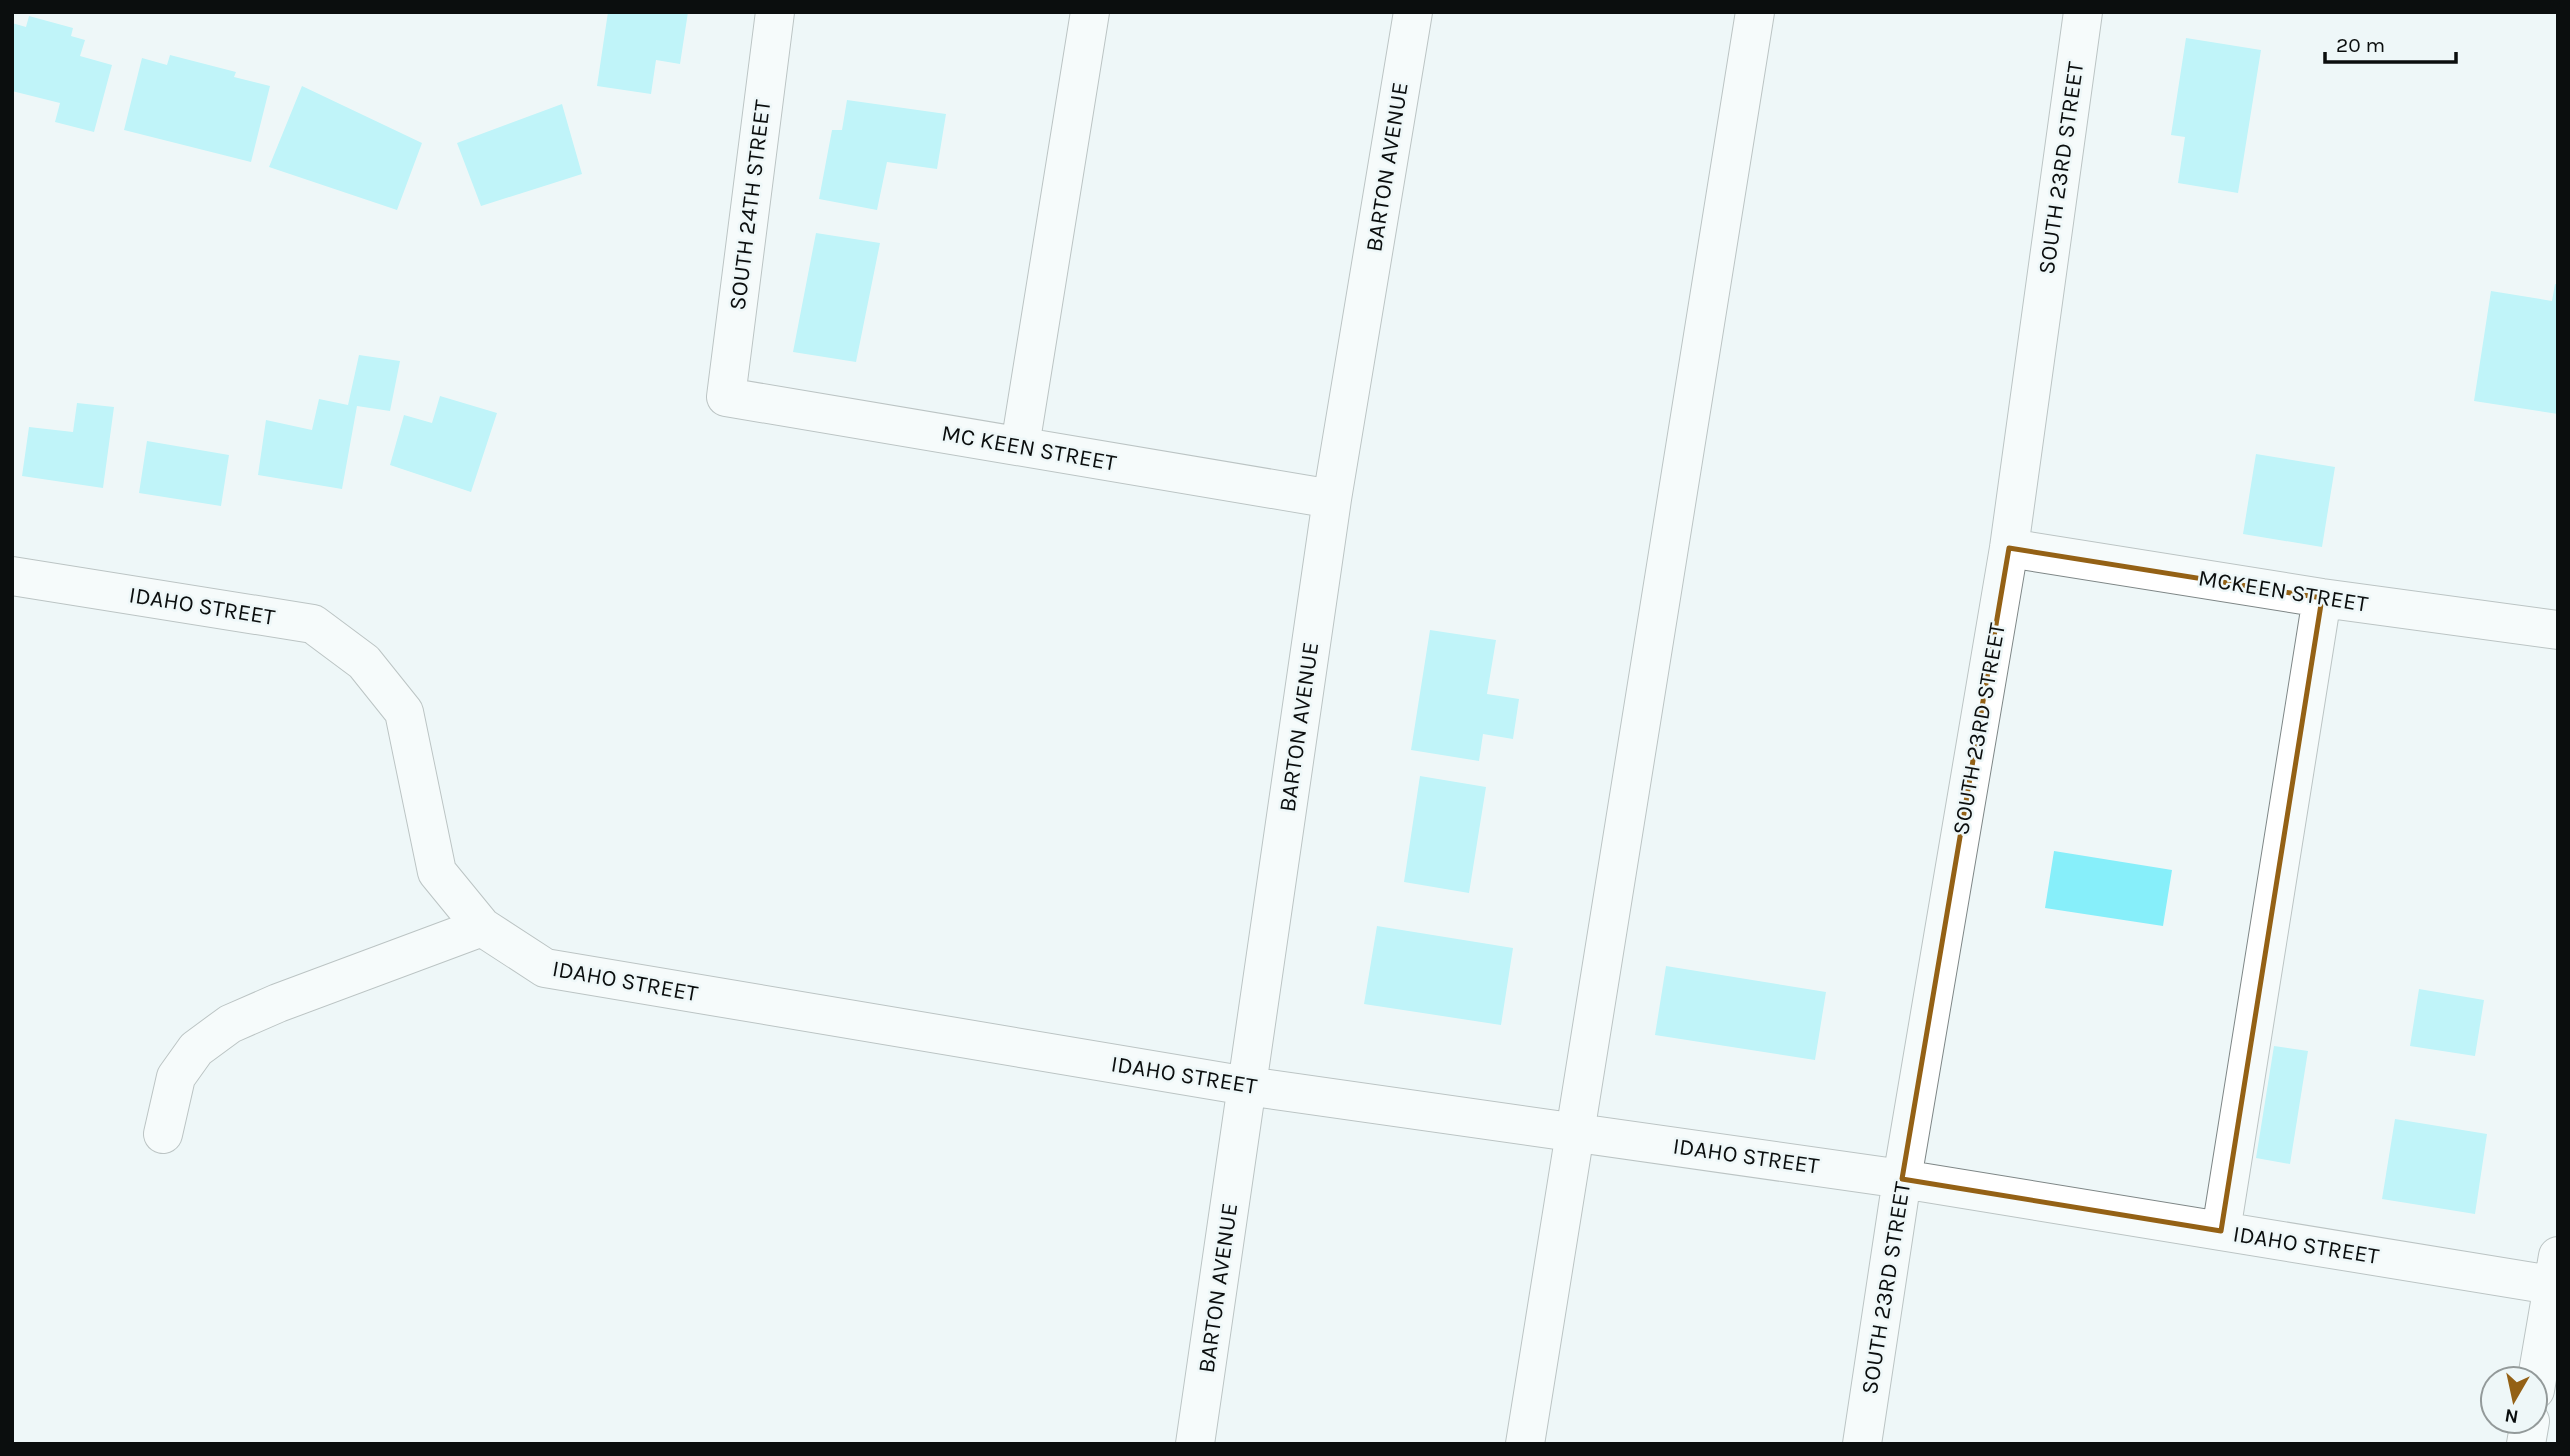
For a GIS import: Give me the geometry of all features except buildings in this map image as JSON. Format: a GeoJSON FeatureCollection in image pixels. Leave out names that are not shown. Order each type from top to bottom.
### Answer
{"type":"FeatureCollection","features":[{"type":"Feature","properties":{"kind":"street","name":"SOUTH 24TH STREET"},"geometry":{"type":"LineString","coordinates":[[726,397],[775,12]]}},
{"type":"Feature","properties":{"kind":"street"},"geometry":{"type":"LineString","coordinates":[[1020,446],[1090,12]]}},
{"type":"Feature","properties":{"kind":"street","name":"BARTON AVENUE"},"geometry":{"type":"LineString","coordinates":[[1195,1444],[1332,499],[1413,12]]}},
{"type":"Feature","properties":{"kind":"street"},"geometry":{"type":"LineString","coordinates":[[1525,1444],[1755,12]]}},
{"type":"Feature","properties":{"kind":"street","name":"SOUTH 23RD STREET"},"geometry":{"type":"LineString","coordinates":[[1862,1444],[1902,1179],[2009,548],[2083,12]]}},
{"type":"Feature","properties":{"kind":"street","name":"MC KEEN STREET"},"geometry":{"type":"LineString","coordinates":[[726,397],[1332,499]]}},
{"type":"Feature","properties":{"kind":"street","name":"MCKEEN STREET"},"geometry":{"type":"LineString","coordinates":[[2009,548],[2322,598],[2558,630]]}},
{"type":"Feature","properties":{"kind":"street","name":"IDAHO STREET"},"geometry":{"type":"LineString","coordinates":[[12,576],[313,624],[363,663],[404,712],[438,872],[482,926],[545,968],[1247,1086],[1902,1179],[2221,1231],[2556,1276]]}},
{"type":"Feature","properties":{"kind":"street"},"geometry":{"type":"LineString","coordinates":[[2221,1231],[2322,598]]}},
{"type":"Feature","properties":{"kind":"street"},"geometry":{"type":"LineString","coordinates":[[163,1134],[176,1077],[196,1049],[230,1024],[278,1003],[482,926]]}},
{"type":"Feature","properties":{"kind":"street"},"geometry":{"type":"LineString","coordinates":[[2540,1365],[2556,1276]]}},
{"type":"Feature","properties":{"kind":"highlighted area"},"geometry":{"type":"Polygon","coordinates":[[[2009,548],[2322,598],[2221,1231],[1902,1179],[2009,548]]]}}]}
